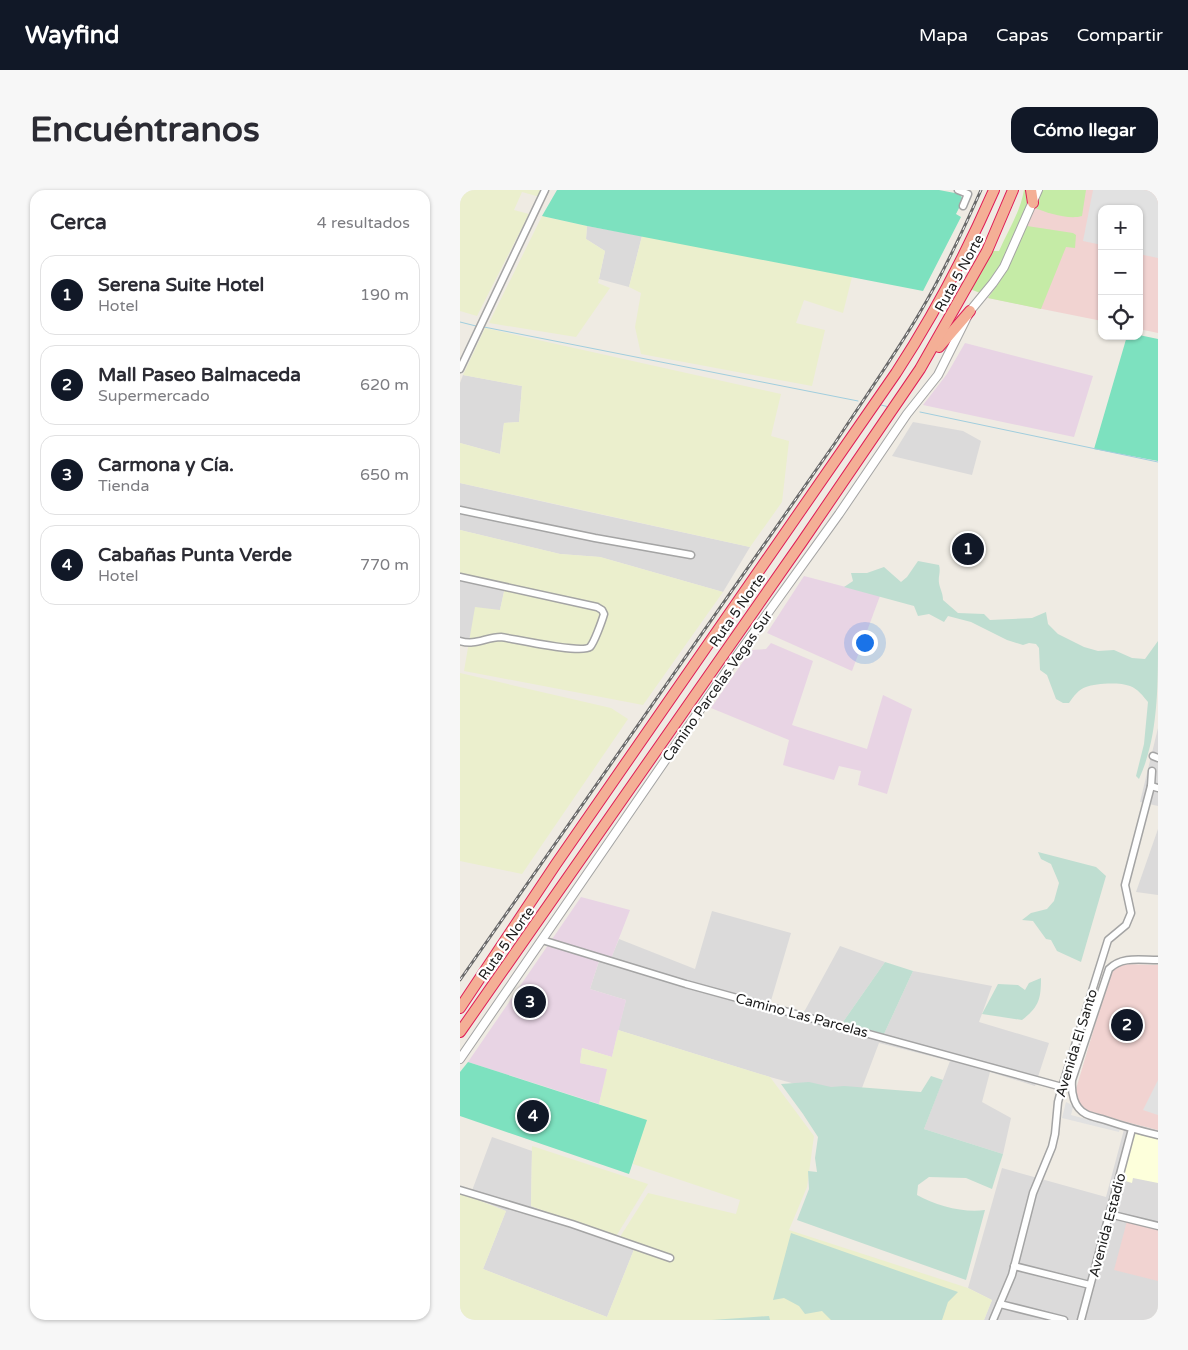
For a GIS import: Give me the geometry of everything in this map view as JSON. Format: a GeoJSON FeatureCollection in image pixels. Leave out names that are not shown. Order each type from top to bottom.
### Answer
{"type":"FeatureCollection","features":[{"type":"Feature","properties":{"kind":"highway","name":"Ruta 5 Norte"},"geometry":{"type":"LineString","coordinates":[[460,1008],[500,946],[900,367],[972,240],[994,190]]}},
{"type":"Feature","properties":{"kind":"highway","name":"Ruta 5 Norte"},"geometry":{"type":"LineString","coordinates":[[460,1032],[920,369],[984,258],[1014,190]]}},
{"type":"Feature","properties":{"kind":"highway"},"geometry":{"type":"LineString","coordinates":[[1031,190],[1033,203]]}},
{"type":"Feature","properties":{"kind":"highway"},"geometry":{"type":"LineString","coordinates":[[920,369],[970,311]]}},
{"type":"Feature","properties":{"kind":"highway"},"geometry":{"type":"LineString","coordinates":[[460,998],[500,946]]}},
{"type":"Feature","properties":{"kind":"street"},"geometry":{"type":"LineString","coordinates":[[460,369],[545,190]]}},
{"type":"Feature","properties":{"kind":"street"},"geometry":{"type":"LineString","coordinates":[[958,190],[968,194],[963,206]]}},
{"type":"Feature","properties":{"kind":"street","name":"Camino Parcelas Vegas Sur"},"geometry":{"type":"LineString","coordinates":[[460,1059],[739,653],[839,514],[907,414],[938,375],[970,311],[1004,267],[1038,190]]}},
{"type":"Feature","properties":{"kind":"street"},"geometry":{"type":"LineString","coordinates":[[826,506],[839,514]]}},
{"type":"Feature","properties":{"kind":"street"},"geometry":{"type":"LineString","coordinates":[[460,510],[595,538],[691,555]]}},
{"type":"Feature","properties":{"kind":"street"},"geometry":{"type":"LineString","coordinates":[[460,577],[598,607],[604,614],[591,645],[584,649],[563,648],[501,637],[489,638],[473,643],[460,640]]}},
{"type":"Feature","properties":{"kind":"street","name":"Avenida El Santo"},"geometry":{"type":"LineString","coordinates":[[993,1320],[1014,1266],[1033,1194],[1052,1147],[1062,1087],[1108,940],[1126,925],[1131,913],[1125,885],[1150,786],[1152,771]]}},
{"type":"Feature","properties":{"kind":"street"},"geometry":{"type":"LineString","coordinates":[[1150,786],[1158,788]]}},
{"type":"Feature","properties":{"kind":"street","name":"Camino Las Parcelas"},"geometry":{"type":"LineString","coordinates":[[542,940],[686,984],[1062,1087]]}},
{"type":"Feature","properties":{"kind":"street"},"geometry":{"type":"LineString","coordinates":[[1158,960],[1125,960],[1116,962],[1109,969],[1072,1080],[1072,1096],[1085,1114],[1158,1135]]}},
{"type":"Feature","properties":{"kind":"street","name":"Avenida Estadio"},"geometry":{"type":"LineString","coordinates":[[1081,1320],[1132,1129]]}},
{"type":"Feature","properties":{"kind":"street"},"geometry":{"type":"LineString","coordinates":[[460,1190],[572,1224],[670,1258]]}},
{"type":"Feature","properties":{"kind":"street"},"geometry":{"type":"LineString","coordinates":[[1109,1214],[1158,1226]]}},
{"type":"Feature","properties":{"kind":"street"},"geometry":{"type":"LineString","coordinates":[[1014,1266],[1090,1285]]}},
{"type":"Feature","properties":{"kind":"street"},"geometry":{"type":"LineString","coordinates":[[1000,1304],[1064,1320]]}},
{"type":"Feature","properties":{"kind":"shaded area"},"geometry":{"type":"Polygon","coordinates":[[[460,190],[543,190],[540,197],[522,192],[514,210],[529,214],[477,316],[460,311],[460,190]]]}},
{"type":"Feature","properties":{"kind":"shaded area"},"geometry":{"type":"Polygon","coordinates":[[[1042,190],[1158,190],[1158,333],[1143,330],[1143,205],[1098,205],[1098,320],[988,298],[1002,278],[1042,190]]]}},
{"type":"Feature","properties":{"kind":"shaded area"},"geometry":{"type":"Polygon","coordinates":[[[1093,190],[1158,190],[1158,258],[1143,255],[1143,205],[1098,205],[1098,244],[1083,241],[1093,190]]]}},
{"type":"Feature","properties":{"kind":"shaded area"},"geometry":{"type":"Polygon","coordinates":[[[542,216],[587,226],[586,239],[605,251],[598,283],[610,288],[576,337],[489,323],[542,216]]]}},
{"type":"Feature","properties":{"kind":"shaded area"},"geometry":{"type":"Polygon","coordinates":[[[587,226],[642,236],[629,287],[599,279],[605,251],[586,239],[587,226]]]}},
{"type":"Feature","properties":{"kind":"shaded area"},"geometry":{"type":"Polygon","coordinates":[[[642,236],[852,277],[843,313],[804,300],[796,323],[825,330],[812,386],[641,354],[635,327],[641,293],[629,287],[642,236]]]}},
{"type":"Feature","properties":{"kind":"shaded area"},"geometry":{"type":"Polygon","coordinates":[[[485,328],[781,394],[771,436],[789,441],[782,502],[750,547],[460,483],[460,443],[500,454],[504,423],[519,422],[522,386],[463,375],[485,328]]]}},
{"type":"Feature","properties":{"kind":"shaded area"},"geometry":{"type":"Polygon","coordinates":[[[965,343],[1093,376],[1074,437],[923,405],[947,374],[965,343]]]}},
{"type":"Feature","properties":{"kind":"shaded area"},"geometry":{"type":"Polygon","coordinates":[[[463,375],[522,386],[519,422],[504,423],[500,454],[460,443],[460,383],[463,375]]]}},
{"type":"Feature","properties":{"kind":"shaded area"},"geometry":{"type":"Polygon","coordinates":[[[913,422],[963,431],[981,441],[972,475],[892,456],[913,422]]]}},
{"type":"Feature","properties":{"kind":"shaded area"},"geometry":{"type":"Polygon","coordinates":[[[460,483],[750,547],[723,592],[600,557],[560,554],[460,530],[460,483]]]}},
{"type":"Feature","properties":{"kind":"shaded area"},"geometry":{"type":"Polygon","coordinates":[[[460,530],[560,554],[600,557],[723,592],[643,705],[464,671],[475,607],[500,610],[506,583],[460,573],[460,530]]]}},
{"type":"Feature","properties":{"kind":"shaded area"},"geometry":{"type":"Polygon","coordinates":[[[918,561],[939,565],[939,583],[943,600],[958,613],[984,614],[990,620],[1032,618],[1046,612],[1048,624],[1058,634],[1084,647],[1098,651],[1114,650],[1132,658],[1145,659],[1158,641],[1156,712],[1150,747],[1139,779],[1136,776],[1144,744],[1148,702],[1135,689],[1120,684],[1090,686],[1083,688],[1069,703],[1063,703],[1056,699],[1047,675],[1040,670],[1039,648],[1036,644],[1029,643],[1023,645],[1007,640],[971,622],[948,616],[944,622],[929,614],[918,616],[914,606],[844,587],[853,581],[851,573],[867,573],[884,567],[901,582],[907,577],[918,561]]]}},
{"type":"Feature","properties":{"kind":"shaded area"},"geometry":{"type":"Polygon","coordinates":[[[460,573],[506,582],[500,610],[469,642],[460,639],[460,573]]]}},
{"type":"Feature","properties":{"kind":"shaded area"},"geometry":{"type":"Polygon","coordinates":[[[804,576],[880,596],[852,671],[767,633],[804,576]]]}},
{"type":"Feature","properties":{"kind":"shaded area"},"geometry":{"type":"Polygon","coordinates":[[[771,643],[813,661],[792,725],[867,749],[883,695],[912,709],[887,794],[858,785],[861,771],[839,766],[834,780],[783,765],[789,740],[711,708],[751,650],[766,649],[771,643]]]}},
{"type":"Feature","properties":{"kind":"shaded area"},"geometry":{"type":"Polygon","coordinates":[[[460,673],[611,708],[628,719],[522,874],[460,861],[460,673]]]}},
{"type":"Feature","properties":{"kind":"shaded area"},"geometry":{"type":"Polygon","coordinates":[[[1158,728],[1158,806],[1140,802],[1158,728]]]}},
{"type":"Feature","properties":{"kind":"shaded area"},"geometry":{"type":"Polygon","coordinates":[[[1158,829],[1158,895],[1136,892],[1158,829]]]}},
{"type":"Feature","properties":{"kind":"shaded area"},"geometry":{"type":"Polygon","coordinates":[[[1038,852],[1096,867],[1106,876],[1081,962],[1057,951],[1051,940],[1046,939],[1033,921],[1022,920],[1031,913],[1047,909],[1054,901],[1059,883],[1051,864],[1041,859],[1038,852]]]}},
{"type":"Feature","properties":{"kind":"shaded area"},"geometry":{"type":"Polygon","coordinates":[[[581,897],[630,910],[609,964],[599,961],[590,989],[626,1000],[612,1057],[582,1048],[580,1063],[608,1069],[599,1104],[468,1062],[581,897]]]}},
{"type":"Feature","properties":{"kind":"shaded area"},"geometry":{"type":"Polygon","coordinates":[[[712,911],[791,933],[770,1004],[804,1012],[840,946],[885,962],[843,1022],[884,1034],[913,971],[992,986],[979,1022],[1049,1043],[1035,1086],[990,1072],[982,1102],[1011,1118],[1003,1154],[924,1129],[950,1061],[879,1043],[857,1101],[770,1077],[618,1030],[626,1000],[590,989],[599,961],[609,963],[619,939],[695,969],[712,911]]]}},
{"type":"Feature","properties":{"kind":"shaded area"},"geometry":{"type":"Polygon","coordinates":[[[885,962],[913,971],[884,1034],[843,1022],[885,962]]]}},
{"type":"Feature","properties":{"kind":"shaded area"},"geometry":{"type":"Polygon","coordinates":[[[1121,964],[1158,965],[1158,1130],[1086,1110],[1080,1105],[1077,1098],[1076,1089],[1109,978],[1113,969],[1121,964]]]}},
{"type":"Feature","properties":{"kind":"shaded area"},"geometry":{"type":"Polygon","coordinates":[[[1041,978],[1038,1002],[1022,1020],[982,1014],[998,984],[1018,985],[1025,990],[1029,983],[1041,978]]]}},
{"type":"Feature","properties":{"kind":"shaded area"},"geometry":{"type":"Polygon","coordinates":[[[618,1030],[770,1077],[814,1136],[807,1187],[789,1230],[968,1288],[992,1300],[984,1320],[460,1320],[460,1193],[506,1211],[483,1269],[607,1317],[635,1247],[618,1240],[648,1193],[736,1214],[740,1200],[633,1164],[646,1120],[599,1104],[607,1069],[580,1063],[582,1048],[612,1057],[618,1030]]]}},
{"type":"Feature","properties":{"kind":"shaded area"},"geometry":{"type":"Polygon","coordinates":[[[931,1076],[943,1080],[924,1129],[1003,1154],[992,1189],[966,1178],[929,1177],[918,1185],[917,1195],[933,1202],[950,1208],[985,1210],[966,1280],[797,1220],[809,1189],[808,1171],[817,1172],[815,1158],[818,1137],[781,1084],[809,1082],[831,1087],[844,1086],[921,1092],[931,1076]]]}},
{"type":"Feature","properties":{"kind":"shaded area"},"geometry":{"type":"Polygon","coordinates":[[[1158,1080],[1158,1115],[1143,1110],[1158,1080]]]}},
{"type":"Feature","properties":{"kind":"shaded area"},"geometry":{"type":"Polygon","coordinates":[[[1066,1102],[1073,1107],[1071,1115],[1120,1128],[1119,1132],[1062,1118],[1066,1102]]]}},
{"type":"Feature","properties":{"kind":"shaded area"},"geometry":{"type":"Polygon","coordinates":[[[1126,1122],[1158,1130],[1158,1320],[984,1320],[992,1300],[968,1288],[1002,1168],[1106,1197],[1126,1122]]]}},
{"type":"Feature","properties":{"kind":"shaded area"},"geometry":{"type":"Polygon","coordinates":[[[1133,1133],[1158,1139],[1158,1183],[1133,1178],[1132,1183],[1122,1180],[1133,1133]]]}},
{"type":"Feature","properties":{"kind":"shaded area"},"geometry":{"type":"Polygon","coordinates":[[[492,1137],[532,1151],[531,1206],[635,1247],[607,1317],[483,1269],[506,1211],[470,1196],[492,1137]]]}},
{"type":"Feature","properties":{"kind":"shaded area"},"geometry":{"type":"Polygon","coordinates":[[[532,1146],[648,1184],[615,1238],[531,1206],[532,1146]]]}},
{"type":"Feature","properties":{"kind":"shaded area"},"geometry":{"type":"Polygon","coordinates":[[[1127,1221],[1158,1229],[1158,1281],[1114,1270],[1127,1221]]]}},
{"type":"Feature","properties":{"kind":"shaded area"},"geometry":{"type":"Polygon","coordinates":[[[791,1233],[958,1292],[948,1302],[942,1320],[831,1320],[822,1311],[805,1314],[799,1306],[784,1298],[773,1300],[791,1233]]]}},
{"type":"Feature","properties":{"kind":"shaded area"},"geometry":{"type":"Polygon","coordinates":[[[769,1316],[770,1320],[712,1320],[769,1316]]]}},
{"type":"Feature","properties":{"kind":"green space"},"geometry":{"type":"Polygon","coordinates":[[[557,190],[939,190],[960,194],[963,200],[956,214],[961,217],[923,291],[542,216],[557,190]]]}},
{"type":"Feature","properties":{"kind":"green space"},"geometry":{"type":"Polygon","coordinates":[[[1024,190],[1028,190],[1027,210],[1000,266],[980,293],[970,289],[991,251],[999,251],[1017,214],[1024,190]]]}},
{"type":"Feature","properties":{"kind":"green space"},"geometry":{"type":"Polygon","coordinates":[[[1042,190],[1086,190],[1082,216],[1065,217],[1035,208],[1042,190]]]}},
{"type":"Feature","properties":{"kind":"green space"},"geometry":{"type":"Polygon","coordinates":[[[1027,226],[1076,235],[1075,248],[1066,247],[1041,309],[988,298],[1002,278],[1027,226]]]}},
{"type":"Feature","properties":{"kind":"green space"},"geometry":{"type":"Polygon","coordinates":[[[1143,336],[1158,339],[1158,461],[1094,449],[1126,340],[1143,340],[1143,336]]]}},
{"type":"Feature","properties":{"kind":"green space"},"geometry":{"type":"Polygon","coordinates":[[[468,1062],[647,1120],[629,1174],[460,1116],[460,1072],[468,1062]]]}},
{"type":"Feature","properties":{"kind":"waterway"},"geometry":{"type":"LineString","coordinates":[[460,322],[476,326]]}},
{"type":"Feature","properties":{"kind":"waterway"},"geometry":{"type":"LineString","coordinates":[[484,327],[858,401]]}},
{"type":"Feature","properties":{"kind":"waterway"},"geometry":{"type":"LineString","coordinates":[[881,405],[889,407]]}},
{"type":"Feature","properties":{"kind":"waterway"},"geometry":{"type":"LineString","coordinates":[[920,412],[1158,462]]}},
{"type":"Feature","properties":{"kind":"railway"},"geometry":{"type":"LineString","coordinates":[[460,980],[835,443],[888,363],[936,284],[981,190]]}},
{"type":"Feature","properties":{"kind":"place","name":"Serena Suite Hotel"},"geometry":{"type":"Point","coordinates":[968,549]}},
{"type":"Feature","properties":{"kind":"place","name":"Carmona y Cía."},"geometry":{"type":"Point","coordinates":[530,1002]}},
{"type":"Feature","properties":{"kind":"place","name":"Mall Paseo Balmaceda"},"geometry":{"type":"Point","coordinates":[1127,1025]}},
{"type":"Feature","properties":{"kind":"place","name":"Cabañas Punta Verde"},"geometry":{"type":"Point","coordinates":[533,1116]}}]}
